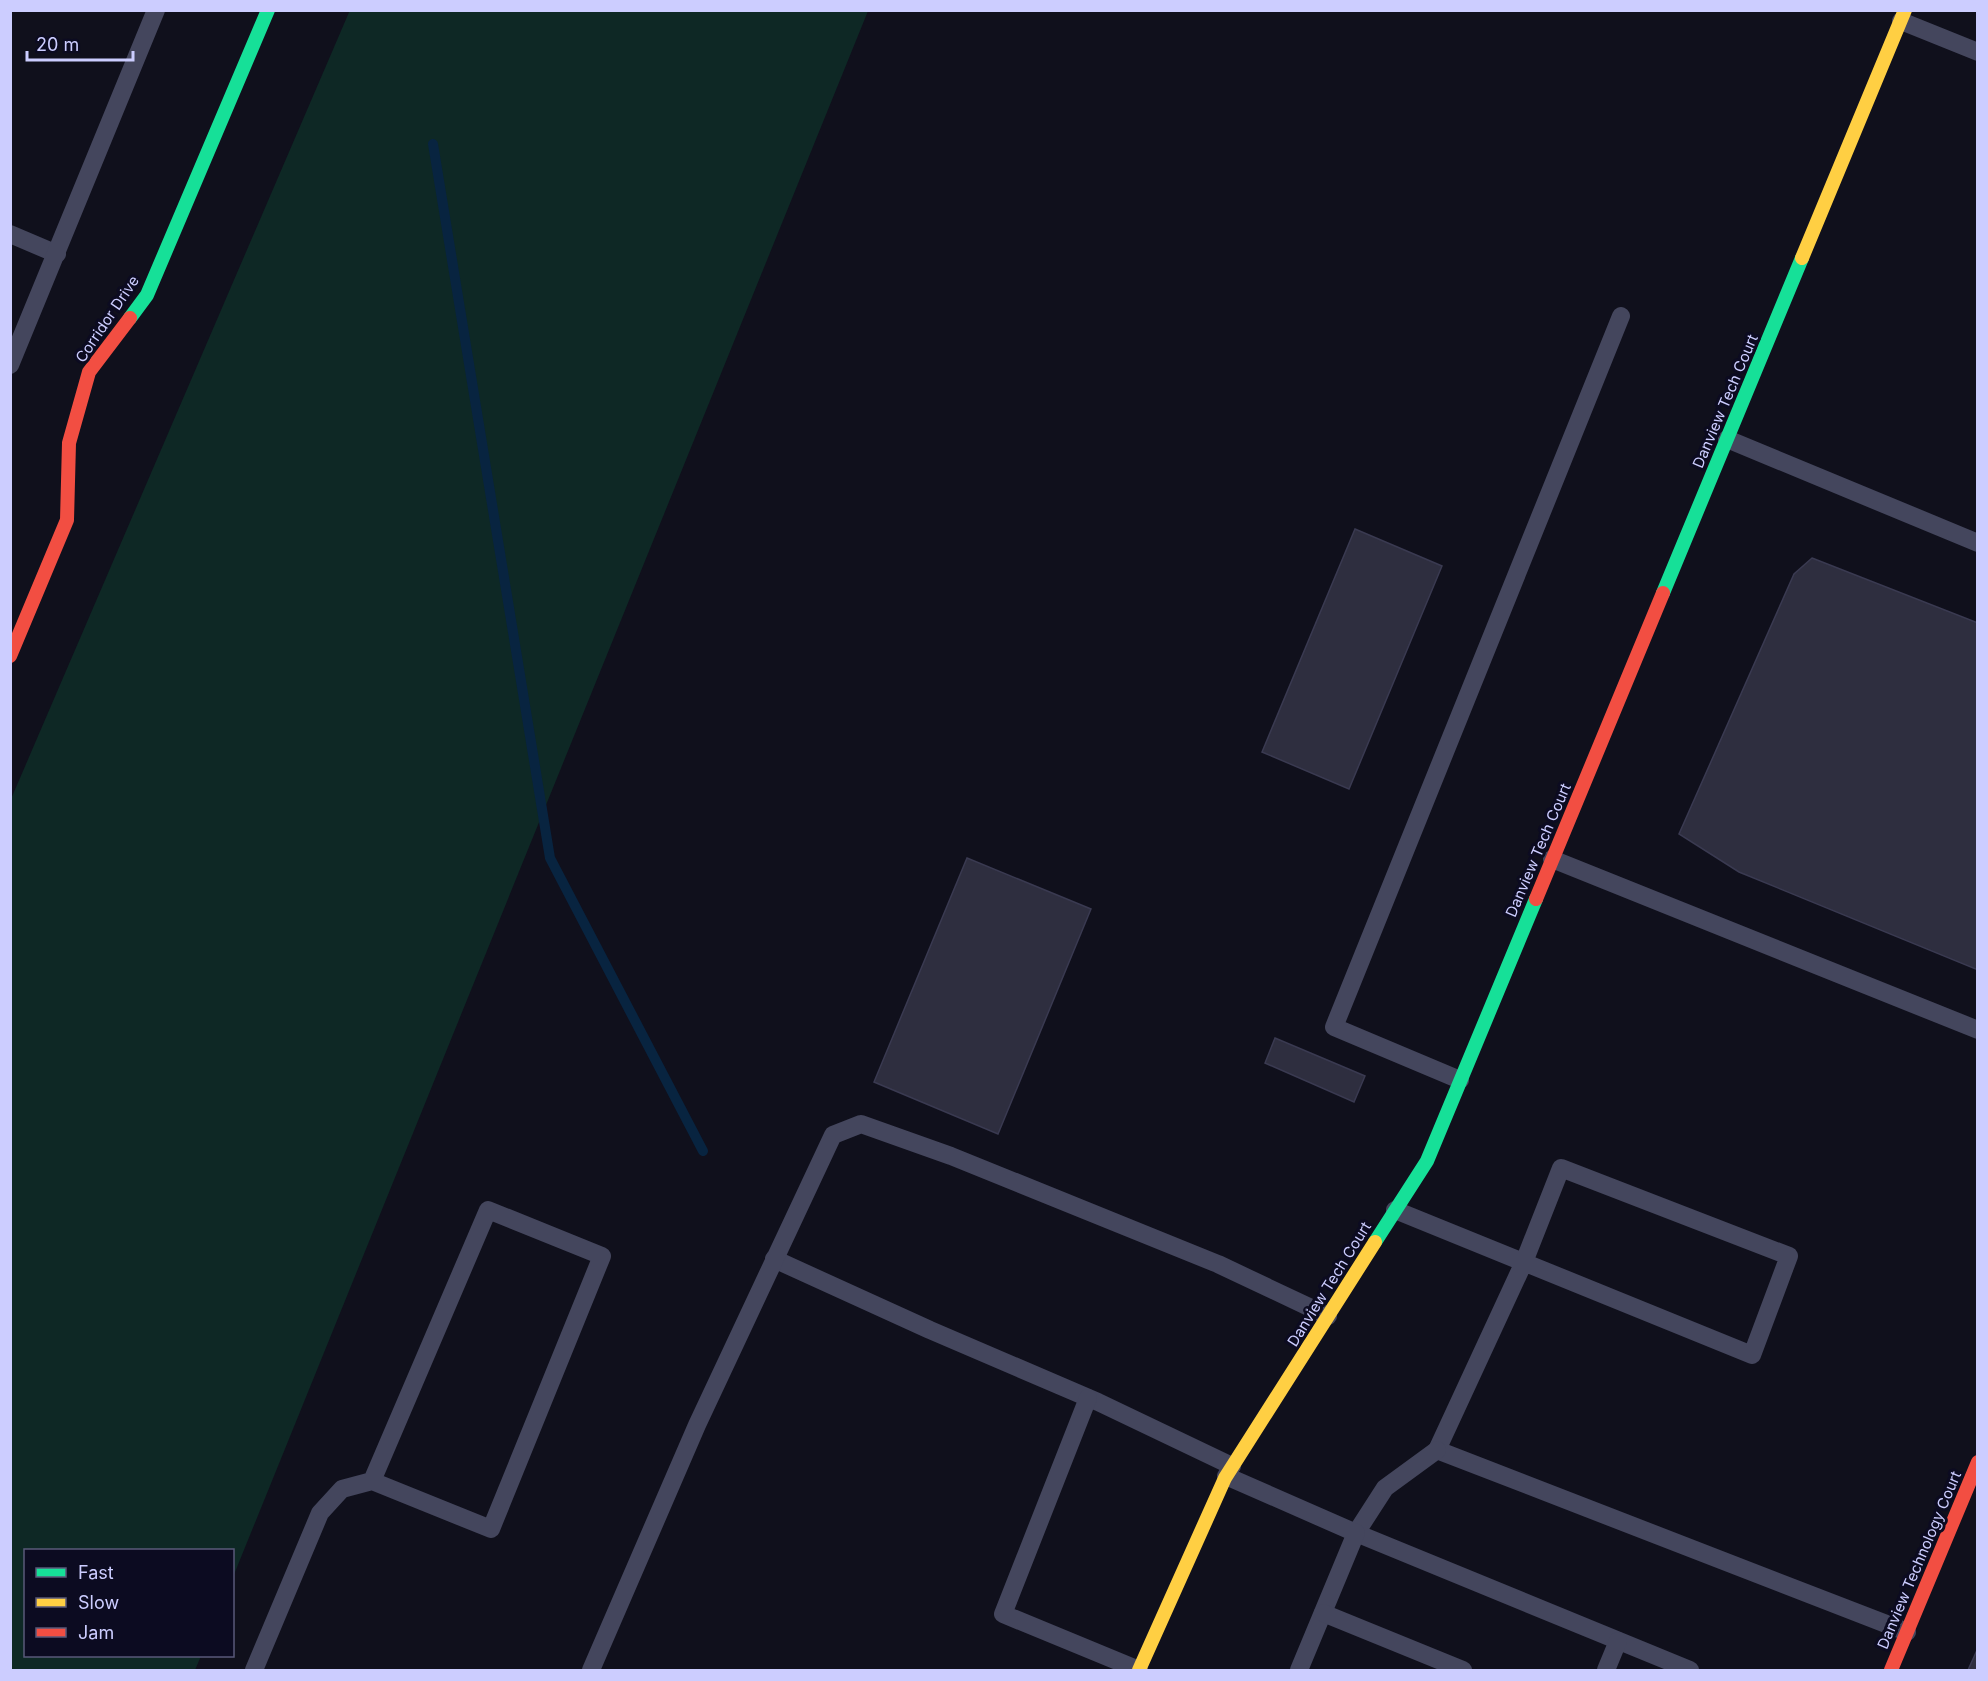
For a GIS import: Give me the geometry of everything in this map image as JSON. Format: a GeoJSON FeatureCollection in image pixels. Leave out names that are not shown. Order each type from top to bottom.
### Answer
{"type":"FeatureCollection","features":[{"type":"Feature","properties":{"kind":"street","name":"Corridor Drive"},"geometry":{"type":"LineString","coordinates":[[10,656],[67,520],[69,443],[89,372],[147,295],[268,10]]}},
{"type":"Feature","properties":{"kind":"street","name":"Danview Tech Court"},"geometry":{"type":"LineString","coordinates":[[1139,1671],[1229,1471],[1427,1161],[1903,16]]}},
{"type":"Feature","properties":{"kind":"street","name":"Danview Technology Court"},"geometry":{"type":"LineString","coordinates":[[1891,1671],[1977,1462]]}},
{"type":"Feature","properties":{"kind":"lane"},"geometry":{"type":"LineString","coordinates":[[10,365],[156,10]]}},
{"type":"Feature","properties":{"kind":"lane"},"geometry":{"type":"LineString","coordinates":[[1903,16],[1977,52]]}},
{"type":"Feature","properties":{"kind":"lane"},"geometry":{"type":"LineString","coordinates":[[10,234],[57,254]]}},
{"type":"Feature","properties":{"kind":"lane"},"geometry":{"type":"LineString","coordinates":[[1460,1080],[1334,1027],[1621,316]]}},
{"type":"Feature","properties":{"kind":"lane"},"geometry":{"type":"LineString","coordinates":[[1727,439],[1977,543]]}},
{"type":"Feature","properties":{"kind":"lane"},"geometry":{"type":"LineString","coordinates":[[1552,859],[1977,1030]]}},
{"type":"Feature","properties":{"kind":"lane"},"geometry":{"type":"LineString","coordinates":[[591,1671],[697,1425],[833,1135],[861,1124],[951,1156],[1218,1264],[1328,1316]]}},
{"type":"Feature","properties":{"kind":"lane"},"geometry":{"type":"LineString","coordinates":[[1299,1671],[1356,1533],[1385,1488],[1437,1450],[1524,1262],[1561,1168],[1789,1256],[1752,1355],[1524,1262],[1395,1210]]}},
{"type":"Feature","properties":{"kind":"lane"},"geometry":{"type":"LineString","coordinates":[[254,1671],[321,1513],[342,1489],[372,1481],[491,1528],[602,1256],[488,1210],[372,1481]]}},
{"type":"Feature","properties":{"kind":"lane"},"geometry":{"type":"LineString","coordinates":[[774,1259],[1088,1398],[1356,1533],[1690,1671]]}},
{"type":"Feature","properties":{"kind":"lane"},"geometry":{"type":"LineString","coordinates":[[1088,1398],[1003,1614],[1139,1671]]}},
{"type":"Feature","properties":{"kind":"lane"},"geometry":{"type":"LineString","coordinates":[[1437,1450],[1907,1632]]}},
{"type":"Feature","properties":{"kind":"lane"},"geometry":{"type":"LineString","coordinates":[[1323,1613],[1463,1671]]}},
{"type":"Feature","properties":{"kind":"lane"},"geometry":{"type":"LineString","coordinates":[[1606,1671],[1618,1641]]}},
{"type":"Feature","properties":{"kind":"green space"},"geometry":{"type":"Polygon","coordinates":[[[350,10],[868,11],[234,1575],[234,1549],[24,1549],[24,1657],[201,1657],[195,1670],[11,1670],[11,799],[350,10]]]}},
{"type":"Feature","properties":{"kind":"building"},"geometry":{"type":"Polygon","coordinates":[[[1355,529],[1442,566],[1349,789],[1262,752],[1355,529]]]}},
{"type":"Feature","properties":{"kind":"building"},"geometry":{"type":"Polygon","coordinates":[[[1812,558],[1978,623],[1978,970],[1739,872],[1679,834],[1794,574],[1812,558]]]}},
{"type":"Feature","properties":{"kind":"building"},"geometry":{"type":"Polygon","coordinates":[[[967,858],[1091,909],[998,1134],[874,1082],[967,858]]]}},
{"type":"Feature","properties":{"kind":"building"},"geometry":{"type":"Polygon","coordinates":[[[1275,1038],[1365,1076],[1354,1102],[1265,1063],[1275,1038]]]}},
{"type":"Feature","properties":{"kind":"building"},"geometry":{"type":"Polygon","coordinates":[[[1978,1648],[1978,1670],[1968,1670],[1978,1648]]]}},
{"type":"Feature","properties":{"kind":"waterway"},"geometry":{"type":"LineString","coordinates":[[433,144],[550,858],[703,1151]]}},
{"type":"Feature","properties":{"kind":"traffic: fast"},"geometry":{"type":"LineString","coordinates":[[130,318],[147,295],[268,10]]}},
{"type":"Feature","properties":{"kind":"traffic: fast"},"geometry":{"type":"LineString","coordinates":[[1663,593],[1802,258]]}},
{"type":"Feature","properties":{"kind":"traffic: fast"},"geometry":{"type":"LineString","coordinates":[[1375,1242],[1427,1161],[1536,899]]}},
{"type":"Feature","properties":{"kind":"traffic: slow"},"geometry":{"type":"LineString","coordinates":[[1802,258],[1905,10]]}},
{"type":"Feature","properties":{"kind":"traffic: slow"},"geometry":{"type":"LineString","coordinates":[[1139,1670],[1225,1478],[1375,1242]]}},
{"type":"Feature","properties":{"kind":"traffic: jam"},"geometry":{"type":"LineString","coordinates":[[10,656],[67,520],[69,443],[89,372],[130,318]]}},
{"type":"Feature","properties":{"kind":"traffic: jam"},"geometry":{"type":"LineString","coordinates":[[1536,899],[1663,593]]}},
{"type":"Feature","properties":{"kind":"traffic: jam"},"geometry":{"type":"LineString","coordinates":[[1891,1670],[1978,1462]]}}]}
